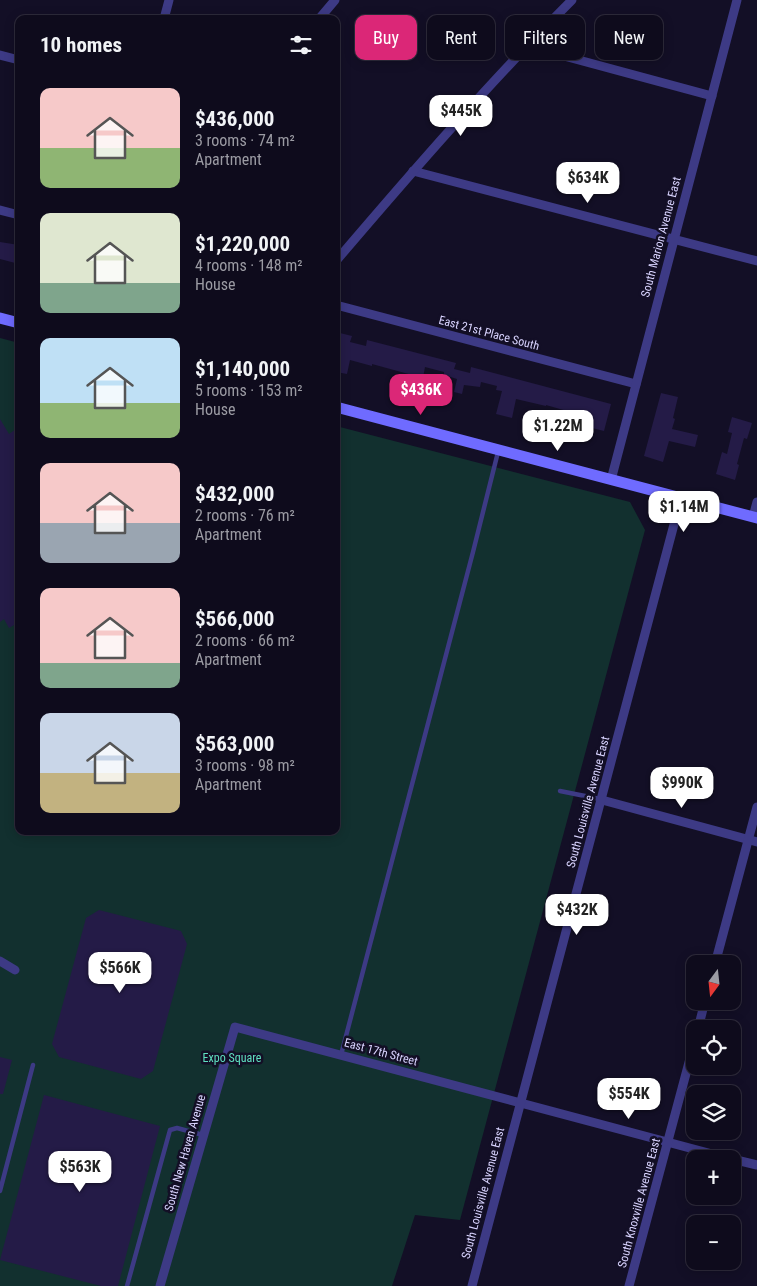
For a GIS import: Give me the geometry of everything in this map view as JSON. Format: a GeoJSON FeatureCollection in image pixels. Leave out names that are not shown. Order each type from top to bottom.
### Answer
{"type":"FeatureCollection","features":[{"type":"Feature","properties":{"kind":"main road"},"geometry":{"type":"LineString","coordinates":[[0,318],[15,322]]}},
{"type":"Feature","properties":{"kind":"main road"},"geometry":{"type":"LineString","coordinates":[[340,408],[755,518]]}},
{"type":"Feature","properties":{"kind":"street"},"geometry":{"type":"LineString","coordinates":[[165,15],[169,0]]}},
{"type":"Feature","properties":{"kind":"street"},"geometry":{"type":"LineString","coordinates":[[322,15],[335,0]]}},
{"type":"Feature","properties":{"kind":"street"},"geometry":{"type":"LineString","coordinates":[[557,15],[572,0]]}},
{"type":"Feature","properties":{"kind":"street","name":"South Marion Avenue East"},"geometry":{"type":"LineString","coordinates":[[611,480],[673,239],[738,0]]}},
{"type":"Feature","properties":{"kind":"street"},"geometry":{"type":"LineString","coordinates":[[0,55],[15,59]]}},
{"type":"Feature","properties":{"kind":"street"},"geometry":{"type":"LineString","coordinates":[[340,257],[413,171],[514,60]]}},
{"type":"Feature","properties":{"kind":"street"},"geometry":{"type":"LineString","coordinates":[[579,60],[712,96]]}},
{"type":"Feature","properties":{"kind":"street"},"geometry":{"type":"LineString","coordinates":[[413,171],[757,261]]}},
{"type":"Feature","properties":{"kind":"street"},"geometry":{"type":"LineString","coordinates":[[0,210],[15,214]]}},
{"type":"Feature","properties":{"kind":"street","name":"East 21st Place South"},"geometry":{"type":"LineString","coordinates":[[340,306],[636,384]]}},
{"type":"Feature","properties":{"kind":"street","name":"South Louisville Avenue East"},"geometry":{"type":"LineString","coordinates":[[472,1286],[681,498]]}},
{"type":"Feature","properties":{"kind":"street"},"geometry":{"type":"LineString","coordinates":[[755,518],[757,502]]}},
{"type":"Feature","properties":{"kind":"street"},"geometry":{"type":"LineString","coordinates":[[602,800],[753,841]]}},
{"type":"Feature","properties":{"kind":"street"},"geometry":{"type":"LineString","coordinates":[[718,955],[753,841],[757,807]]}},
{"type":"Feature","properties":{"kind":"street"},"geometry":{"type":"LineString","coordinates":[[0,961],[15,970],[0,971]]}},
{"type":"Feature","properties":{"kind":"street","name":"East 17th Street"},"geometry":{"type":"LineString","coordinates":[[235,1027],[698,1150]]}},
{"type":"Feature","properties":{"kind":"street","name":"South New Haven Avenue"},"geometry":{"type":"LineString","coordinates":[[160,1286],[235,1027]]}},
{"type":"Feature","properties":{"kind":"street","name":"South Knoxville Avenue East"},"geometry":{"type":"LineString","coordinates":[[629,1286],[686,1074]]}},
{"type":"Feature","properties":{"kind":"street","name":"East 17th Street"},"geometry":{"type":"LineString","coordinates":[[741,1162],[757,1166]]}},
{"type":"Feature","properties":{"kind":"lane"},"geometry":{"type":"LineString","coordinates":[[341,1055],[498,450]]}},
{"type":"Feature","properties":{"kind":"lane"},"geometry":{"type":"LineString","coordinates":[[560,791],[602,800]]}},
{"type":"Feature","properties":{"kind":"lane"},"geometry":{"type":"LineString","coordinates":[[0,1191],[33,1065]]}},
{"type":"Feature","properties":{"kind":"lane"},"geometry":{"type":"LineString","coordinates":[[127,1286],[170,1130],[177,1128],[204,1135]]}},
{"type":"Feature","properties":{"kind":"green space","name":"Expo Square"},"geometry":{"type":"Polygon","coordinates":[[[0,338],[15,342],[15,835],[340,835],[340,427],[630,502],[645,530],[460,1220],[415,1215],[392,1286],[0,1286],[0,338]]]}},
{"type":"Feature","properties":{"kind":"building"},"geometry":{"type":"Polygon","coordinates":[[[0,242],[15,244],[15,263],[0,259],[0,242]]]}},
{"type":"Feature","properties":{"kind":"building"},"geometry":{"type":"Polygon","coordinates":[[[340,333],[352,336],[350,342],[366,346],[367,340],[456,363],[454,369],[470,373],[471,367],[611,404],[604,431],[588,427],[591,418],[546,405],[516,399],[512,418],[496,414],[502,391],[496,390],[497,386],[481,382],[480,387],[464,385],[462,394],[454,392],[457,379],[444,375],[444,372],[425,367],[423,378],[350,360],[347,374],[340,373],[340,333]]]}},
{"type":"Feature","properties":{"kind":"building"},"geometry":{"type":"Polygon","coordinates":[[[661,393],[678,397],[672,429],[698,435],[695,447],[669,441],[663,462],[644,456],[661,393]]]}},
{"type":"Feature","properties":{"kind":"building"},"geometry":{"type":"Polygon","coordinates":[[[732,417],[752,423],[747,439],[744,438],[735,480],[716,474],[722,452],[727,454],[732,433],[728,432],[732,417]]]}},
{"type":"Feature","properties":{"kind":"building"},"geometry":{"type":"Polygon","coordinates":[[[0,419],[9,434],[15,430],[15,624],[9,628],[4,619],[0,622],[0,419]]]}},
{"type":"Feature","properties":{"kind":"building"},"geometry":{"type":"Polygon","coordinates":[[[99,910],[181,931],[187,944],[153,1071],[141,1079],[59,1057],[52,1044],[86,918],[99,910]]]}},
{"type":"Feature","properties":{"kind":"building"},"geometry":{"type":"Polygon","coordinates":[[[0,1057],[12,1060],[3,1094],[0,1094],[0,1057]]]}},
{"type":"Feature","properties":{"kind":"building"},"geometry":{"type":"Polygon","coordinates":[[[44,1095],[160,1126],[118,1286],[101,1286],[0,1260],[44,1095]]]}}]}
